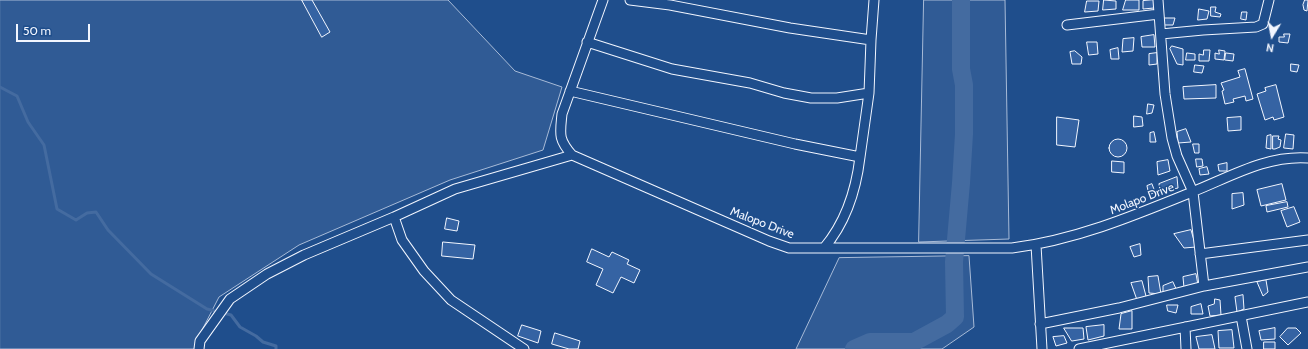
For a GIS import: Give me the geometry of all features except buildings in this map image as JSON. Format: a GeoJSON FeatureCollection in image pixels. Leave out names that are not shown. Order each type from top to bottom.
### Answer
{"type":"FeatureCollection","features":[{"type":"Feature","properties":{"kind":"street"},"geometry":{"type":"LineString","coordinates":[[199,349],[200,341],[230,299],[267,274],[304,254],[394,217],[455,189],[572,155],[562,144],[560,132],[562,114],[603,0]]}},
{"type":"Feature","properties":{"kind":"street"},"geometry":{"type":"LineString","coordinates":[[630,0],[670,5],[790,28],[871,40]]}},
{"type":"Feature","properties":{"kind":"street"},"geometry":{"type":"LineString","coordinates":[[824,248],[833,239],[850,206],[855,187],[869,93],[874,0]]}},
{"type":"Feature","properties":{"kind":"street"},"geometry":{"type":"LineString","coordinates":[[1158,0],[1165,94],[1172,138],[1177,156],[1193,192],[1204,286]]}},
{"type":"Feature","properties":{"kind":"street"},"geometry":{"type":"LineString","coordinates":[[1161,34],[1256,27],[1263,24],[1269,0]]}},
{"type":"Feature","properties":{"kind":"street"},"geometry":{"type":"LineString","coordinates":[[1067,25],[1159,14]]}},
{"type":"Feature","properties":{"kind":"street"},"geometry":{"type":"LineString","coordinates":[[587,42],[672,69],[750,83],[784,93],[810,98],[837,98],[869,93]]}},
{"type":"Feature","properties":{"kind":"street"},"geometry":{"type":"LineString","coordinates":[[570,91],[795,144],[860,157]]}},
{"type":"Feature","properties":{"kind":"street","name":"Malopo Drive"},"geometry":{"type":"LineString","coordinates":[[572,155],[769,241],[789,248],[980,249]]}},
{"type":"Feature","properties":{"kind":"street","name":"Molapo Drive"},"geometry":{"type":"LineString","coordinates":[[980,249],[1012,248],[1036,245],[1094,230],[1193,192],[1264,162],[1285,158],[1308,158]]}},
{"type":"Feature","properties":{"kind":"street"},"geometry":{"type":"LineString","coordinates":[[394,217],[402,240],[424,271],[451,300],[524,349]]}},
{"type":"Feature","properties":{"kind":"street"},"geometry":{"type":"LineString","coordinates":[[1200,254],[1308,240]]}},
{"type":"Feature","properties":{"kind":"street"},"geometry":{"type":"LineString","coordinates":[[1036,245],[1042,349]]}},
{"type":"Feature","properties":{"kind":"street"},"geometry":{"type":"LineString","coordinates":[[1040,324],[1119,308],[1204,286],[1308,267]]}},
{"type":"Feature","properties":{"kind":"street"},"geometry":{"type":"LineString","coordinates":[[1079,349],[1117,345],[1185,327],[1308,302]]}},
{"type":"Feature","properties":{"kind":"street"},"geometry":{"type":"LineString","coordinates":[[1241,316],[1247,349]]}},
{"type":"Feature","properties":{"kind":"street"},"geometry":{"type":"LineString","coordinates":[[1185,327],[1186,349]]}},
{"type":"Feature","properties":{"kind":"shaded area"},"geometry":{"type":"Polygon","coordinates":[[[0,0],[448,0],[515,71],[562,87],[543,150],[450,180],[299,245],[219,297],[201,332],[195,349],[0,349],[0,0]]]}},
{"type":"Feature","properties":{"kind":"shaded area"},"geometry":{"type":"Polygon","coordinates":[[[924,0],[1005,0],[1009,239],[919,242],[924,0]]]}},
{"type":"Feature","properties":{"kind":"shaded area"},"geometry":{"type":"Polygon","coordinates":[[[969,256],[974,327],[942,349],[796,349],[839,258],[969,256]]]}},
{"type":"Feature","properties":{"kind":"waterway"},"geometry":{"type":"LineString","coordinates":[[854,349],[870,342],[914,342],[947,324],[955,317],[954,262],[964,134],[964,85],[961,69],[961,0]]}},
{"type":"Feature","properties":{"kind":"waterway"},"geometry":{"type":"LineString","coordinates":[[0,87],[17,96],[28,122],[44,145],[57,209],[76,220],[87,213],[96,212],[108,230],[151,274],[207,309],[231,315],[240,327],[256,336],[263,342],[276,346],[276,349]]}}]}
